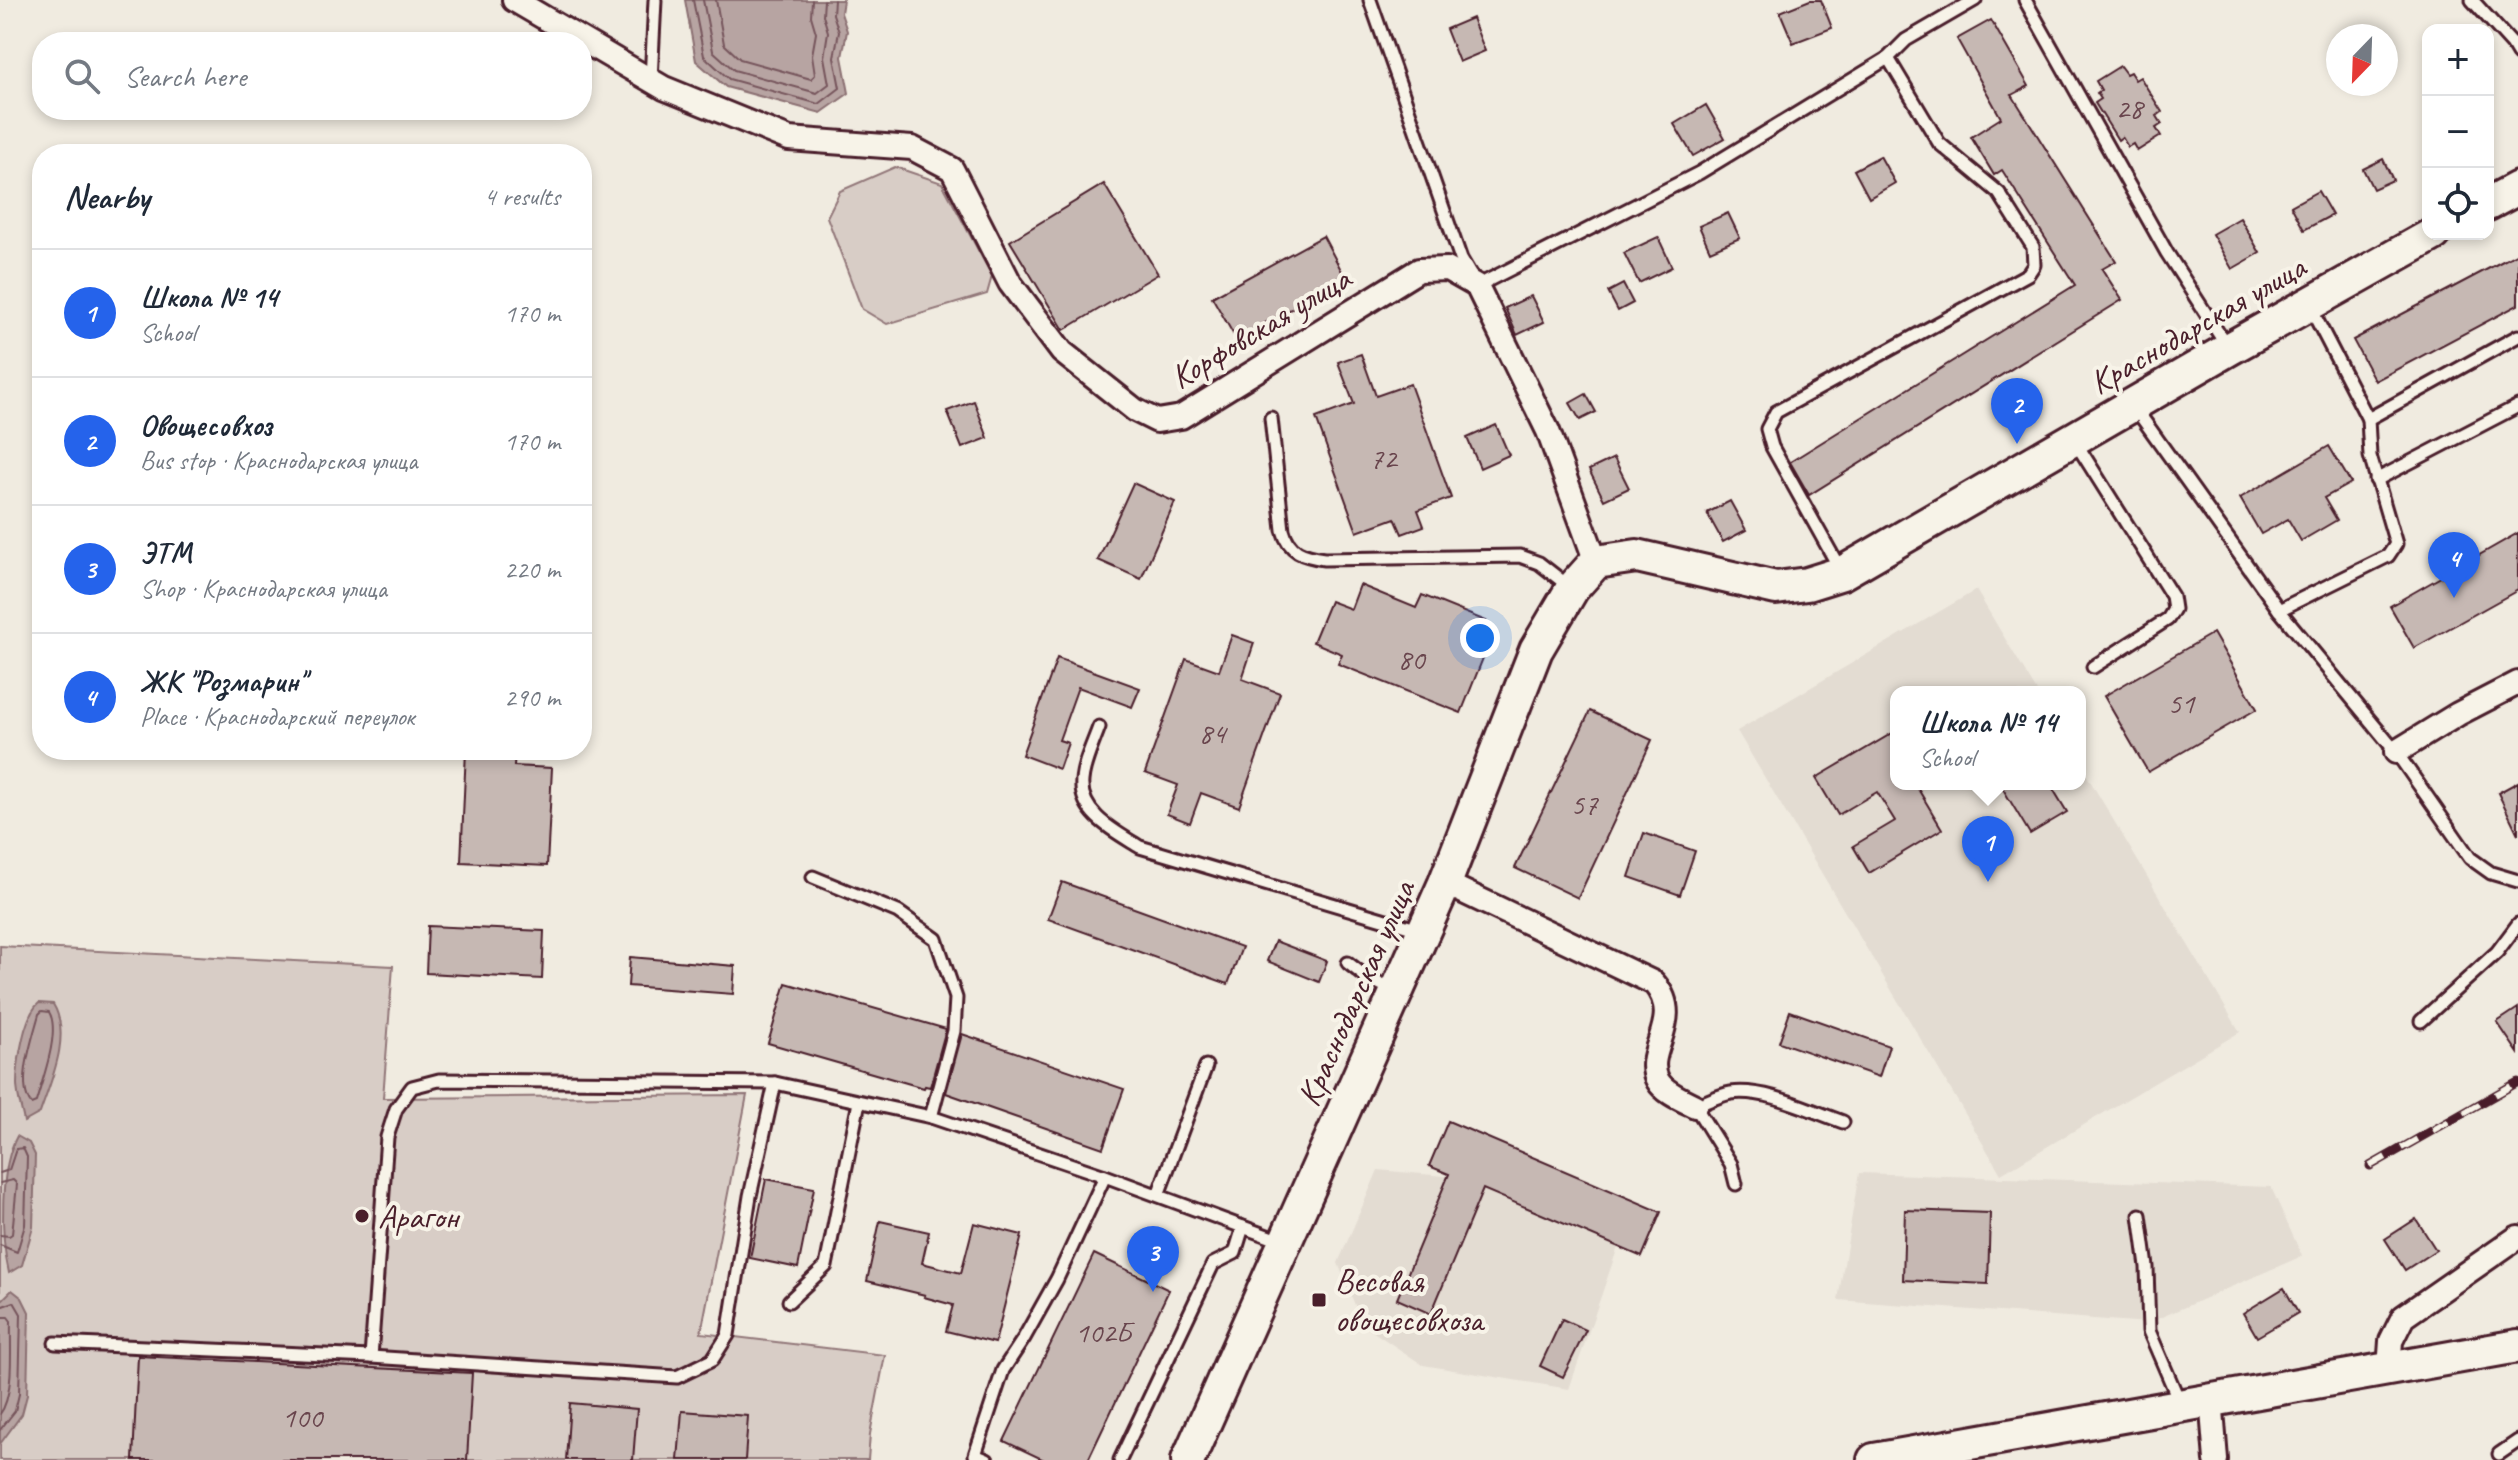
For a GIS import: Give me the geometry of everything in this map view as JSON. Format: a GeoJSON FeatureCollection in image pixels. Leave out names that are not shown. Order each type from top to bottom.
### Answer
{"type":"FeatureCollection","features":[{"type":"Feature","properties":{"kind":"street","name":"Корфовская улица"},"geometry":{"type":"LineString","coordinates":[[514,0],[568,32]]}},
{"type":"Feature","properties":{"kind":"street","name":"Корфовская улица"},"geometry":{"type":"LineString","coordinates":[[592,46],[651,81],[789,139],[912,148],[952,169],[1010,283],[1062,352],[1135,410],[1157,421],[1181,417],[1419,270],[1447,269],[1477,286]]}},
{"type":"Feature","properties":{"kind":"street"},"geometry":{"type":"LineString","coordinates":[[2494,201],[2518,188]]}},
{"type":"Feature","properties":{"kind":"street","name":"Краснодарская улица"},"geometry":{"type":"LineString","coordinates":[[1188,1460],[1445,883],[1536,650],[1572,589],[1596,562],[1637,556],[1776,588],[1807,584],[1842,573],[2423,240]]}},
{"type":"Feature","properties":{"kind":"street"},"geometry":{"type":"LineString","coordinates":[[1477,286],[1548,431],[1596,562]]}},
{"type":"Feature","properties":{"kind":"street"},"geometry":{"type":"LineString","coordinates":[[2396,752],[2458,714],[2518,683]]}},
{"type":"Feature","properties":{"kind":"street"},"geometry":{"type":"LineString","coordinates":[[1445,883],[1654,983],[1665,995],[1668,1009],[1655,1071],[1658,1082],[1672,1094],[1695,1106]]}},
{"type":"Feature","properties":{"kind":"street"},"geometry":{"type":"LineString","coordinates":[[2389,1369],[2391,1341],[2403,1317],[2518,1237]]}},
{"type":"Feature","properties":{"kind":"street"},"geometry":{"type":"LineString","coordinates":[[1874,1460],[2518,1346]]}},
{"type":"Feature","properties":{"kind":"street"},"geometry":{"type":"LineString","coordinates":[[2196,1401],[2216,1460]]}},
{"type":"Feature","properties":{"kind":"lane"},"geometry":{"type":"LineString","coordinates":[[651,81],[655,0]]}},
{"type":"Feature","properties":{"kind":"lane"},"geometry":{"type":"LineString","coordinates":[[1370,0],[1461,259],[1477,286],[1699,173],[1888,58],[1906,40],[1975,0]]}},
{"type":"Feature","properties":{"kind":"lane"},"geometry":{"type":"LineString","coordinates":[[2025,0],[2167,253],[2229,349]]}},
{"type":"Feature","properties":{"kind":"lane"},"geometry":{"type":"LineString","coordinates":[[2472,0],[2518,54]]}},
{"type":"Feature","properties":{"kind":"lane"},"geometry":{"type":"LineString","coordinates":[[1842,573],[1772,447],[1767,429],[1776,412],[2028,274],[2034,265],[2033,247],[1999,193],[1939,143],[1888,58]]}},
{"type":"Feature","properties":{"kind":"lane"},"geometry":{"type":"LineString","coordinates":[[2279,610],[2388,556],[2396,544],[2370,456],[2368,419],[2308,304]]}},
{"type":"Feature","properties":{"kind":"lane"},"geometry":{"type":"LineString","coordinates":[[2368,419],[2518,336]]}},
{"type":"Feature","properties":{"kind":"lane"},"geometry":{"type":"LineString","coordinates":[[2133,405],[2279,610],[2396,752],[2470,858],[2491,873],[2518,881]]}},
{"type":"Feature","properties":{"kind":"lane"},"geometry":{"type":"LineString","coordinates":[[2376,480],[2518,406]]}},
{"type":"Feature","properties":{"kind":"lane"},"geometry":{"type":"LineString","coordinates":[[1271,418],[1283,530],[1286,541],[1294,551],[1324,559],[1520,556],[1539,563],[1572,589]]}},
{"type":"Feature","properties":{"kind":"lane"},"geometry":{"type":"LineString","coordinates":[[2073,439],[2172,596],[2174,609],[2168,619],[2093,667]]}},
{"type":"Feature","properties":{"kind":"lane"},"geometry":{"type":"LineString","coordinates":[[1099,727],[1082,781],[1085,804],[1108,826],[1140,847],[1423,932]]}},
{"type":"Feature","properties":{"kind":"lane"},"geometry":{"type":"LineString","coordinates":[[813,877],[898,912],[936,939],[956,998],[954,1031],[931,1117]]}},
{"type":"Feature","properties":{"kind":"lane"},"geometry":{"type":"LineString","coordinates":[[2421,1021],[2497,952],[2518,924]]}},
{"type":"Feature","properties":{"kind":"lane"},"geometry":{"type":"LineString","coordinates":[[1348,963],[1366,977],[1397,992]]}},
{"type":"Feature","properties":{"kind":"lane"},"geometry":{"type":"LineString","coordinates":[[1158,1195],[1206,1066]]}},
{"type":"Feature","properties":{"kind":"lane"},"geometry":{"type":"LineString","coordinates":[[371,1357],[387,1137],[396,1109],[412,1087],[439,1080],[775,1083],[931,1117],[1105,1176],[1285,1243]]}},
{"type":"Feature","properties":{"kind":"lane"},"geometry":{"type":"LineString","coordinates":[[55,1343],[371,1357],[677,1377],[712,1360],[728,1335],[750,1196],[775,1083]]}},
{"type":"Feature","properties":{"kind":"lane"},"geometry":{"type":"LineString","coordinates":[[1736,1184],[1731,1164],[1695,1106],[1727,1094],[1752,1093],[1843,1122]]}},
{"type":"Feature","properties":{"kind":"lane"},"geometry":{"type":"LineString","coordinates":[[789,1301],[826,1266],[859,1102]]}},
{"type":"Feature","properties":{"kind":"lane"},"geometry":{"type":"LineString","coordinates":[[987,1460],[975,1455],[1003,1370],[1057,1279],[1105,1176]]}},
{"type":"Feature","properties":{"kind":"lane"},"geometry":{"type":"LineString","coordinates":[[2140,1215],[2147,1267],[2149,1331],[2196,1401]]}},
{"type":"Feature","properties":{"kind":"lane"},"geometry":{"type":"LineString","coordinates":[[1120,1460],[1213,1264],[1235,1253],[1243,1227]]}},
{"type":"Feature","properties":{"kind":"lane"},"geometry":{"type":"LineString","coordinates":[[2499,1454],[2518,1441]]}},
{"type":"Feature","properties":{"kind":"shaded area"},"geometry":{"type":"Polygon","coordinates":[[[895,167],[942,183],[992,276],[987,294],[887,324],[862,309],[827,217],[840,191],[895,167]]]}},
{"type":"Feature","properties":{"kind":"shaded area"},"geometry":{"type":"Polygon","coordinates":[[[1976,590],[2033,686],[1890,686],[1890,790],[2086,790],[2086,774],[2240,1032],[2001,1174],[1737,731],[1976,590]]]}},
{"type":"Feature","properties":{"kind":"shaded area","name":"Арагон"},"geometry":{"type":"Polygon","coordinates":[[[0,946],[393,966],[383,1098],[747,1095],[701,1333],[885,1355],[868,1460],[0,1460],[0,946]]]}},
{"type":"Feature","properties":{"kind":"shaded area"},"geometry":{"type":"Polygon","coordinates":[[[1378,1170],[1565,1187],[1629,1215],[1569,1389],[1423,1365],[1363,1325],[1338,1263],[1378,1170]]]}},
{"type":"Feature","properties":{"kind":"shaded area"},"geometry":{"type":"Polygon","coordinates":[[[1859,1173],[2271,1187],[2302,1256],[2148,1323],[1838,1300],[1859,1173]]]}},
{"type":"Feature","properties":{"kind":"water"},"geometry":{"type":"Polygon","coordinates":[[[685,0],[843,0],[841,13],[847,31],[842,57],[849,93],[821,113],[726,87],[696,61],[685,0]]]}},
{"type":"Feature","properties":{"kind":"water"},"geometry":{"type":"Polygon","coordinates":[[[39,1003],[53,1004],[61,1030],[60,1044],[40,1113],[24,1122],[17,1089],[18,1065],[25,1029],[39,1003]]]}},
{"type":"Feature","properties":{"kind":"water"},"geometry":{"type":"Polygon","coordinates":[[[17,1136],[29,1143],[35,1155],[33,1227],[22,1265],[9,1273],[3,1202],[7,1165],[17,1136]]]}},
{"type":"Feature","properties":{"kind":"water"},"geometry":{"type":"Polygon","coordinates":[[[12,1290],[22,1298],[29,1312],[27,1395],[22,1414],[0,1444],[0,1302],[12,1290]]]}},
{"type":"Feature","properties":{"kind":"building"},"geometry":{"type":"Polygon","coordinates":[[[1810,0],[1821,0],[1832,28],[1793,43],[1780,12],[1810,0]]]}},
{"type":"Feature","properties":{"kind":"building"},"geometry":{"type":"Polygon","coordinates":[[[1472,18],[1485,51],[1459,62],[1446,29],[1472,18]]]}},
{"type":"Feature","properties":{"kind":"building"},"geometry":{"type":"Polygon","coordinates":[[[1991,20],[2029,86],[2012,95],[2116,261],[2102,269],[2122,300],[1809,495],[1790,462],[2075,285],[2002,170],[1994,175],[1971,137],[2001,118],[1957,39],[1991,20]]]}},
{"type":"Feature","properties":{"kind":"building"},"geometry":{"type":"Polygon","coordinates":[[[2120,66],[2126,74],[2130,72],[2135,80],[2140,77],[2162,112],[2157,116],[2162,124],[2156,128],[2161,136],[2137,151],[2133,144],[2128,147],[2122,137],[2118,140],[2095,103],[2101,99],[2097,93],[2101,90],[2096,81],[2120,66]]]}},
{"type":"Feature","properties":{"kind":"building"},"geometry":{"type":"Polygon","coordinates":[[[1706,105],[1725,138],[1693,156],[1674,124],[1706,105]]]}},
{"type":"Feature","properties":{"kind":"building"},"geometry":{"type":"Polygon","coordinates":[[[1880,156],[1895,183],[1869,198],[1854,170],[1880,156]]]}},
{"type":"Feature","properties":{"kind":"building"},"geometry":{"type":"Polygon","coordinates":[[[2383,159],[2393,180],[2373,189],[2363,169],[2383,159]]]}},
{"type":"Feature","properties":{"kind":"building"},"geometry":{"type":"Polygon","coordinates":[[[1104,184],[1158,274],[1064,330],[1010,241],[1104,184]]]}},
{"type":"Feature","properties":{"kind":"building"},"geometry":{"type":"Polygon","coordinates":[[[2318,191],[2332,215],[2304,230],[2291,206],[2318,191]]]}},
{"type":"Feature","properties":{"kind":"building"},"geometry":{"type":"Polygon","coordinates":[[[1728,213],[1740,238],[1710,251],[1699,226],[1728,213]]]}},
{"type":"Feature","properties":{"kind":"building"},"geometry":{"type":"Polygon","coordinates":[[[2240,218],[2260,253],[2232,269],[2212,234],[2240,218]]]}},
{"type":"Feature","properties":{"kind":"building"},"geometry":{"type":"Polygon","coordinates":[[[1323,236],[1346,279],[1236,339],[1212,297],[1323,236]]]}},
{"type":"Feature","properties":{"kind":"building"},"geometry":{"type":"Polygon","coordinates":[[[1658,237],[1672,267],[1639,283],[1624,253],[1658,237]]]}},
{"type":"Feature","properties":{"kind":"building"},"geometry":{"type":"Polygon","coordinates":[[[2518,253],[2518,305],[2375,381],[2353,340],[2518,253]]]}},
{"type":"Feature","properties":{"kind":"building"},"geometry":{"type":"Polygon","coordinates":[[[1623,284],[1633,303],[1618,311],[1608,292],[1623,284]]]}},
{"type":"Feature","properties":{"kind":"building"},"geometry":{"type":"Polygon","coordinates":[[[1531,296],[1544,322],[1517,335],[1505,308],[1531,296]]]}},
{"type":"Feature","properties":{"kind":"building"},"geometry":{"type":"Polygon","coordinates":[[[1361,354],[1376,396],[1410,384],[1451,498],[1418,510],[1424,526],[1402,534],[1395,518],[1357,532],[1316,418],[1354,404],[1338,362],[1361,354]]]}},
{"type":"Feature","properties":{"kind":"building"},"geometry":{"type":"Polygon","coordinates":[[[1586,394],[1596,412],[1580,420],[1570,403],[1586,394]]]}},
{"type":"Feature","properties":{"kind":"building"},"geometry":{"type":"Polygon","coordinates":[[[974,401],[988,438],[962,448],[947,411],[974,401]]]}},
{"type":"Feature","properties":{"kind":"building"},"geometry":{"type":"Polygon","coordinates":[[[1496,425],[1509,455],[1480,468],[1467,438],[1496,425]]]}},
{"type":"Feature","properties":{"kind":"building"},"geometry":{"type":"Polygon","coordinates":[[[2329,446],[2351,483],[2324,498],[2337,520],[2301,541],[2288,519],[2261,534],[2240,498],[2329,446]]]}},
{"type":"Feature","properties":{"kind":"building"},"geometry":{"type":"Polygon","coordinates":[[[1614,458],[1629,488],[1604,500],[1589,470],[1614,458]]]}},
{"type":"Feature","properties":{"kind":"building"},"geometry":{"type":"Polygon","coordinates":[[[1133,483],[1175,502],[1141,579],[1098,560],[1133,483]]]}},
{"type":"Feature","properties":{"kind":"building"},"geometry":{"type":"Polygon","coordinates":[[[1730,501],[1746,530],[1723,542],[1707,513],[1730,501]]]}},
{"type":"Feature","properties":{"kind":"building"},"geometry":{"type":"Polygon","coordinates":[[[2518,533],[2518,590],[2414,648],[2390,606],[2518,533]]]}},
{"type":"Feature","properties":{"kind":"building"},"geometry":{"type":"Polygon","coordinates":[[[1360,585],[1416,608],[1422,595],[1486,621],[1480,633],[1491,638],[1461,713],[1338,664],[1342,654],[1313,642],[1330,601],[1351,609],[1360,585]]]}},
{"type":"Feature","properties":{"kind":"building"},"geometry":{"type":"Polygon","coordinates":[[[2213,633],[2257,709],[2148,772],[2104,696],[2213,633]]]}},
{"type":"Feature","properties":{"kind":"building"},"geometry":{"type":"Polygon","coordinates":[[[1232,635],[1254,643],[1242,679],[1280,693],[1239,807],[1201,793],[1190,823],[1167,814],[1178,785],[1145,773],[1186,659],[1219,671],[1232,635]]]}},
{"type":"Feature","properties":{"kind":"building"},"geometry":{"type":"Polygon","coordinates":[[[1057,658],[1140,688],[1132,707],[1078,687],[1059,740],[1068,743],[1059,769],[1022,755],[1057,658]]]}},
{"type":"Feature","properties":{"kind":"building"},"geometry":{"type":"Polygon","coordinates":[[[1590,711],[1652,740],[1578,898],[1515,868],[1590,711]]]}},
{"type":"Feature","properties":{"kind":"building"},"geometry":{"type":"Polygon","coordinates":[[[1890,735],[1890,790],[1919,790],[1942,829],[1869,873],[1853,846],[1895,821],[1877,792],[1838,815],[1816,778],[1890,735]]]}},
{"type":"Feature","properties":{"kind":"building"},"geometry":{"type":"Polygon","coordinates":[[[466,760],[514,760],[514,766],[552,768],[547,866],[461,862],[466,760]]]}},
{"type":"Feature","properties":{"kind":"building"},"geometry":{"type":"Polygon","coordinates":[[[2518,782],[2518,834],[2498,793],[2518,782]]]}},
{"type":"Feature","properties":{"kind":"building"},"geometry":{"type":"Polygon","coordinates":[[[2004,790],[2054,790],[2067,812],[2030,834],[2004,790]]]}},
{"type":"Feature","properties":{"kind":"building"},"geometry":{"type":"Polygon","coordinates":[[[1644,833],[1695,851],[1680,895],[1629,877],[1644,833]]]}},
{"type":"Feature","properties":{"kind":"building"},"geometry":{"type":"Polygon","coordinates":[[[1062,882],[1242,947],[1228,984],[1048,919],[1062,882]]]}},
{"type":"Feature","properties":{"kind":"building"},"geometry":{"type":"Polygon","coordinates":[[[428,926],[544,931],[542,979],[426,973],[428,926]]]}},
{"type":"Feature","properties":{"kind":"building"},"geometry":{"type":"Polygon","coordinates":[[[1275,941],[1327,961],[1319,982],[1267,961],[1275,941]]]}},
{"type":"Feature","properties":{"kind":"building"},"geometry":{"type":"Polygon","coordinates":[[[630,957],[735,966],[733,994],[628,986],[630,957]]]}},
{"type":"Feature","properties":{"kind":"building"},"geometry":{"type":"Polygon","coordinates":[[[786,983],[946,1029],[930,1087],[924,1088],[768,1043],[786,983]]]}},
{"type":"Feature","properties":{"kind":"building"},"geometry":{"type":"Polygon","coordinates":[[[2518,1008],[2518,1053],[2497,1022],[2518,1008]]]}},
{"type":"Feature","properties":{"kind":"building"},"geometry":{"type":"Polygon","coordinates":[[[1790,1011],[1889,1046],[1879,1077],[1779,1042],[1790,1011]]]}},
{"type":"Feature","properties":{"kind":"building"},"geometry":{"type":"Polygon","coordinates":[[[962,1034],[1124,1089],[1103,1148],[946,1093],[962,1034]]]}},
{"type":"Feature","properties":{"kind":"building"},"geometry":{"type":"Polygon","coordinates":[[[1448,1121],[1661,1212],[1642,1257],[1483,1189],[1431,1314],[1397,1299],[1449,1174],[1429,1166],[1448,1121]]]}},
{"type":"Feature","properties":{"kind":"building"},"geometry":{"type":"Polygon","coordinates":[[[766,1179],[814,1188],[798,1268],[750,1258],[766,1179]]]}},
{"type":"Feature","properties":{"kind":"building"},"geometry":{"type":"Polygon","coordinates":[[[1905,1210],[1990,1213],[1988,1284],[1903,1280],[1905,1210]]]}},
{"type":"Feature","properties":{"kind":"building"},"geometry":{"type":"Polygon","coordinates":[[[2416,1219],[2436,1250],[2405,1270],[2385,1239],[2416,1219]]]}},
{"type":"Feature","properties":{"kind":"building"},"geometry":{"type":"Polygon","coordinates":[[[880,1221],[929,1232],[922,1263],[961,1273],[974,1223],[1022,1235],[995,1343],[946,1331],[953,1305],[867,1281],[880,1221]]]}},
{"type":"Feature","properties":{"kind":"building"},"geometry":{"type":"Polygon","coordinates":[[[1094,1254],[1169,1290],[1088,1460],[1044,1460],[1004,1441],[1094,1254]]]}},
{"type":"Feature","properties":{"kind":"building"},"geometry":{"type":"Polygon","coordinates":[[[2284,1288],[2298,1313],[2257,1337],[2243,1313],[2284,1288]]]}},
{"type":"Feature","properties":{"kind":"building"},"geometry":{"type":"Polygon","coordinates":[[[1562,1319],[1586,1330],[1563,1377],[1540,1366],[1562,1319]]]}},
{"type":"Feature","properties":{"kind":"building"},"geometry":{"type":"Polygon","coordinates":[[[138,1356],[472,1373],[467,1460],[133,1460],[138,1356]]]}},
{"type":"Feature","properties":{"kind":"building"},"geometry":{"type":"Polygon","coordinates":[[[570,1403],[637,1409],[633,1460],[566,1460],[570,1403]]]}},
{"type":"Feature","properties":{"kind":"building"},"geometry":{"type":"Polygon","coordinates":[[[682,1411],[748,1416],[745,1460],[678,1460],[682,1411]]]}},
{"type":"Feature","properties":{"kind":"railway"},"geometry":{"type":"LineString","coordinates":[[2370,1166],[2518,1082]]}},
{"type":"Feature","properties":{"kind":"place","name":"Овощесовхоз"},"geometry":{"type":"Point","coordinates":[2017,444]}},
{"type":"Feature","properties":{"kind":"place","name":"ЖК \"Розмарин\""},"geometry":{"type":"Point","coordinates":[2454,598]}},
{"type":"Feature","properties":{"kind":"place","name":"Школа № 14"},"geometry":{"type":"Point","coordinates":[1988,882]}},
{"type":"Feature","properties":{"kind":"place","name":"Арагон"},"geometry":{"type":"Point","coordinates":[362,1216]}},
{"type":"Feature","properties":{"kind":"place","name":"ЭТМ"},"geometry":{"type":"Point","coordinates":[1153,1292]}},
{"type":"Feature","properties":{"kind":"place","name":"Весовая овощесовхоза"},"geometry":{"type":"Point","coordinates":[1319,1300]}}]}
